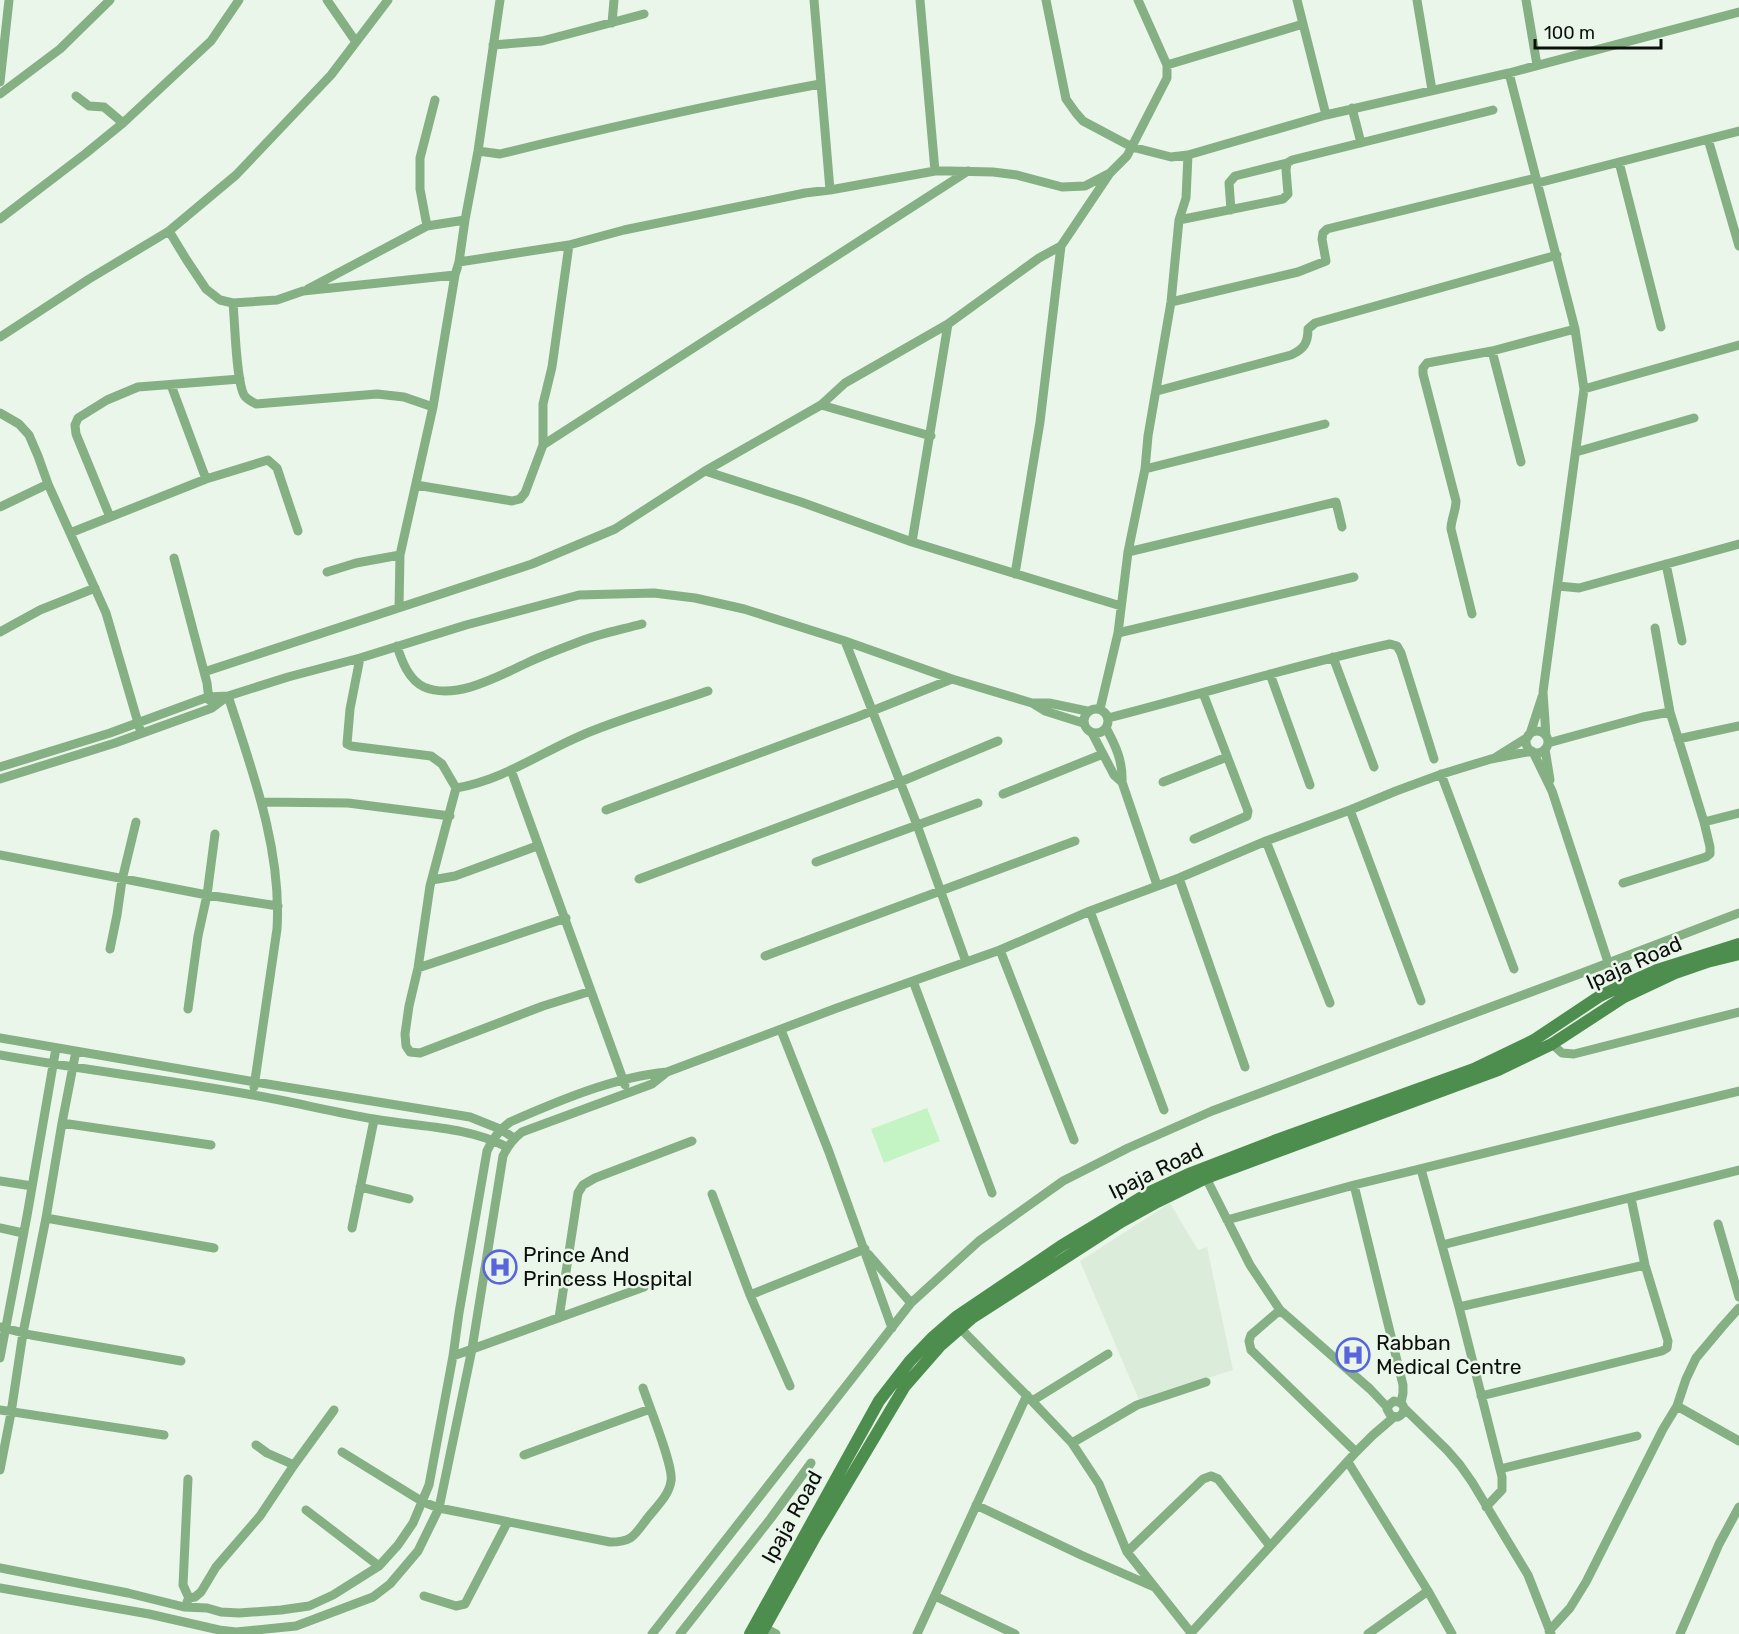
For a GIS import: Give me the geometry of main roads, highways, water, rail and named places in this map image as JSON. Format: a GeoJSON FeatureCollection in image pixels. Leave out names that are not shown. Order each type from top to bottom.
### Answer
{"type":"FeatureCollection","features":[{"type":"Feature","properties":{"kind":"main road","name":"Ipaja Road"},"geometry":{"type":"LineString","coordinates":[[767,1632],[796,1561],[815,1537],[905,1386],[934,1353],[972,1318],[1152,1191],[1191,1173],[1274,1141],[1474,1069],[1534,1040],[1600,996],[1619,987],[1657,970],[1739,944]]}},
{"type":"Feature","properties":{"kind":"main road","name":"Ipaja Road"},"geometry":{"type":"LineString","coordinates":[[750,1634],[796,1561],[879,1401],[910,1361],[933,1337],[957,1317],[1061,1246],[1118,1217],[1157,1202],[1206,1178],[1498,1070],[1552,1044],[1624,997],[1675,973],[1739,954]]}},
{"type":"Feature","properties":{"kind":"place","name":"Prince And Princess Hospital"},"geometry":{"type":"Point","coordinates":[500,1267]}},
{"type":"Feature","properties":{"kind":"place","name":"Rabban Medical Centre"},"geometry":{"type":"Point","coordinates":[1353,1355]}}]}
